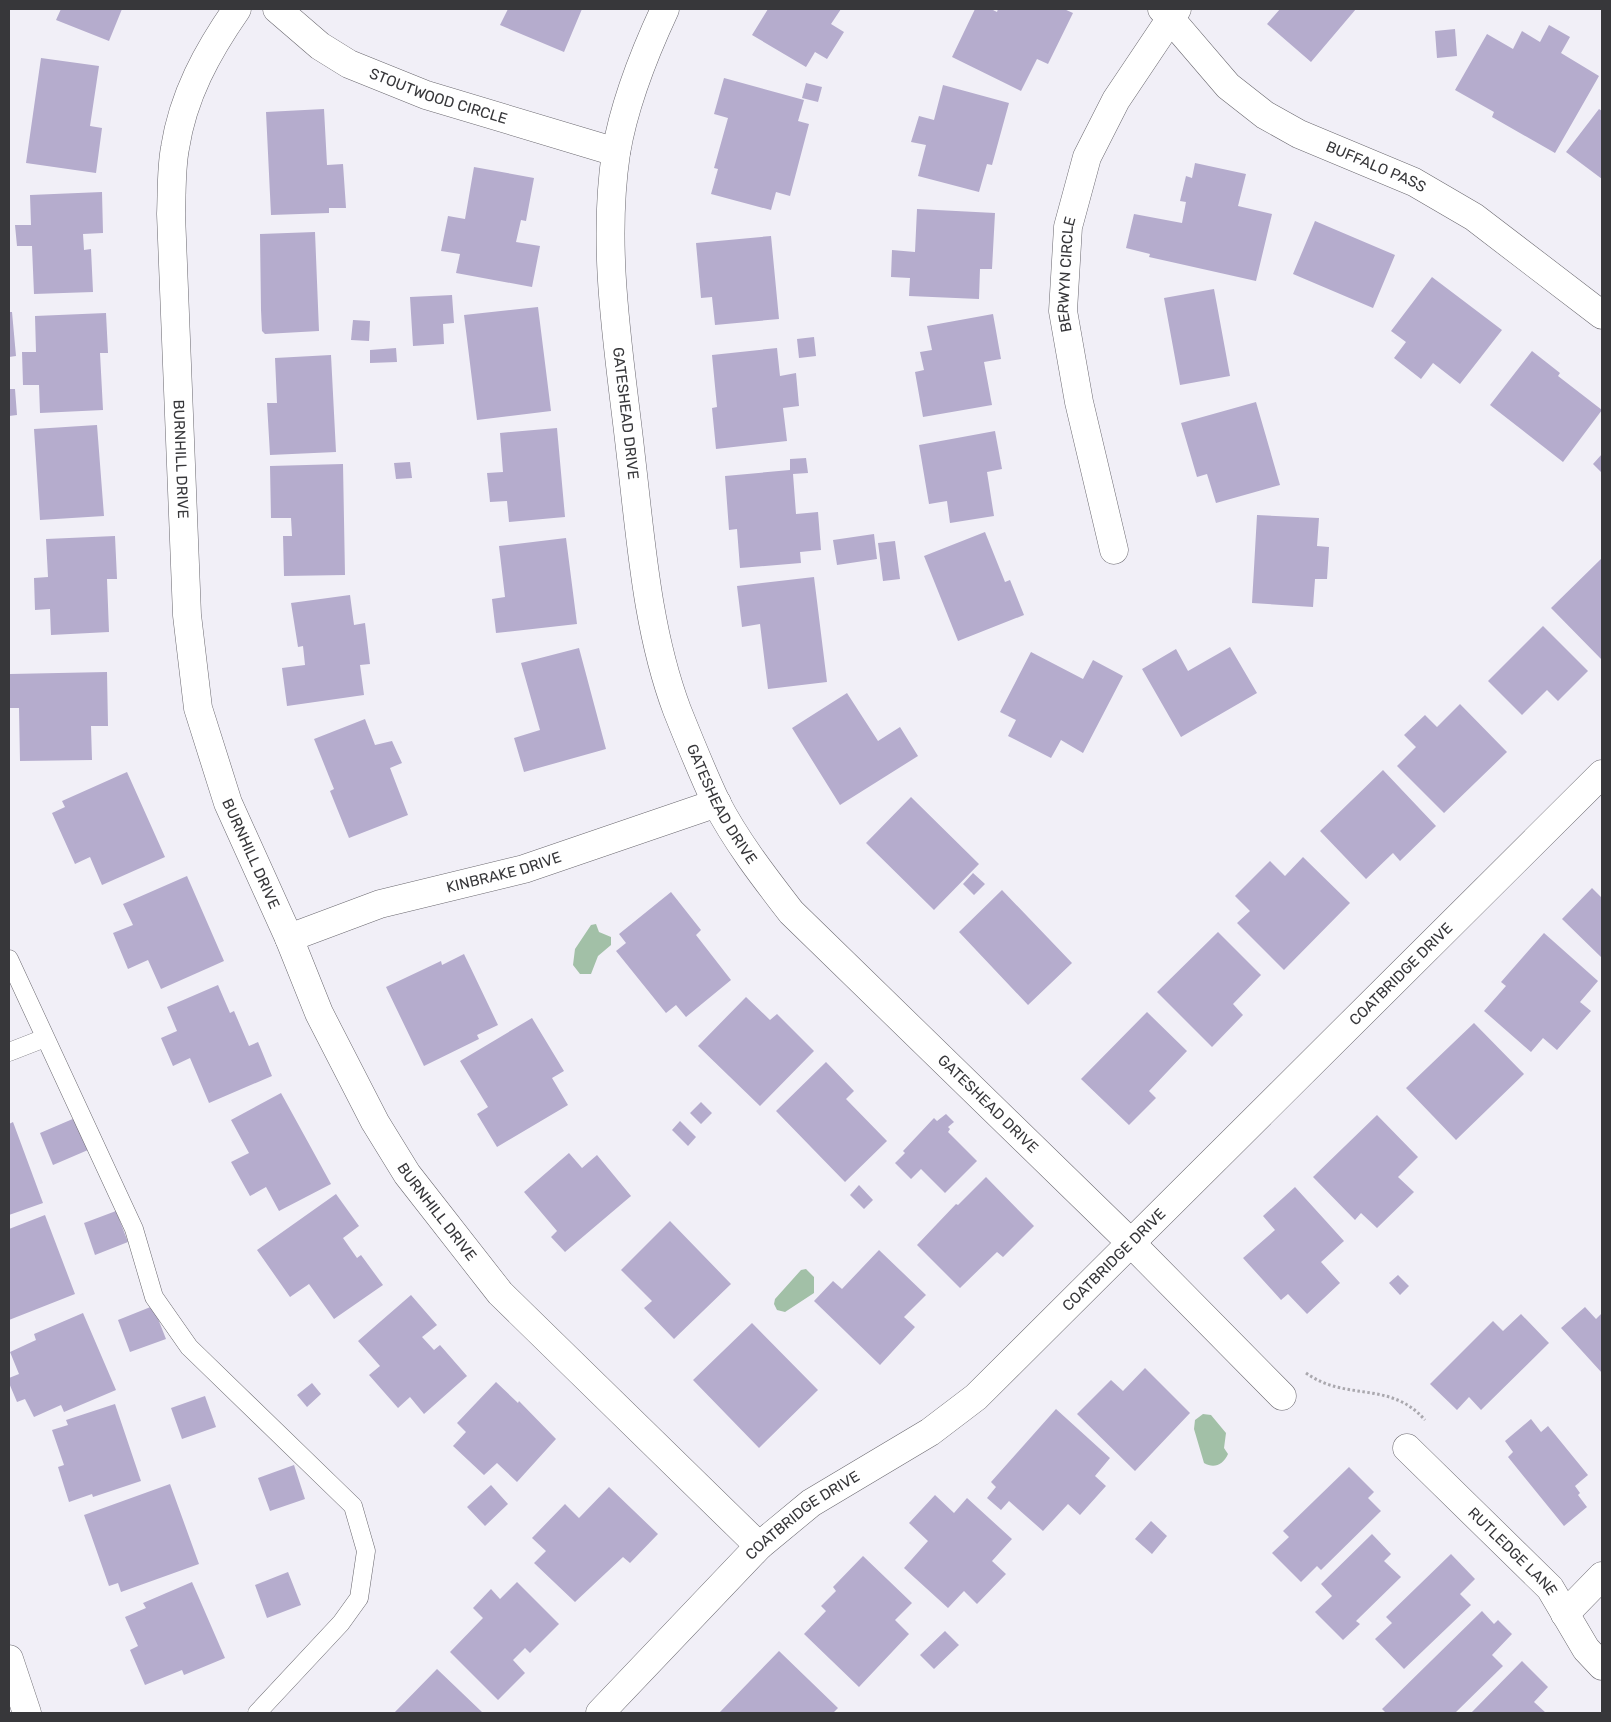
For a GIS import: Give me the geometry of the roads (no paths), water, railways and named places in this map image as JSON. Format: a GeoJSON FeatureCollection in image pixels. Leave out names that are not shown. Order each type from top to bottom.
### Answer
{"type":"FeatureCollection","features":[{"type":"Feature","properties":{"kind":"street","name":"BURNHILL DRIVE"},"geometry":{"type":"LineString","coordinates":[[237,9],[210,48],[185,102],[175,149],[171,214],[187,615],[198,708],[228,803],[289,938],[319,1013],[375,1122],[407,1174],[500,1293],[759,1546]]}},
{"type":"Feature","properties":{"kind":"street","name":"STOUTWOOD CIRCLE"},"geometry":{"type":"LineString","coordinates":[[277,9],[320,46],[349,64],[426,95],[616,152]]}},
{"type":"Feature","properties":{"kind":"street","name":"GATESHEAD DRIVE"},"geometry":{"type":"LineString","coordinates":[[664,9],[634,86],[616,152],[610,222],[612,290],[644,566],[657,641],[676,708],[717,803],[747,854],[791,912],[1130,1242],[1282,1396]]}},
{"type":"Feature","properties":{"kind":"street","name":"BUFFALO PASS"},"geometry":{"type":"LineString","coordinates":[[1170,12],[1228,86],[1265,115],[1299,134],[1414,182],[1474,217],[1602,315]]}},
{"type":"Feature","properties":{"kind":"street","name":"BERWYN CIRCLE"},"geometry":{"type":"LineString","coordinates":[[1114,550],[1079,402],[1063,311],[1068,227],[1087,156],[1116,100],[1170,12]]}},
{"type":"Feature","properties":{"kind":"street","name":"COATBRIDGE DRIVE"},"geometry":{"type":"LineString","coordinates":[[600,1713],[759,1546],[811,1503],[930,1432],[976,1397],[1602,774]]}},
{"type":"Feature","properties":{"kind":"street","name":"KINBRAKE DRIVE"},"geometry":{"type":"LineString","coordinates":[[289,938],[380,904],[524,869],[717,803]]}},
{"type":"Feature","properties":{"kind":"street","name":"RUTLEDGE LANE"},"geometry":{"type":"LineString","coordinates":[[1407,1448],[1550,1588],[1586,1649],[1602,1666]]}},
{"type":"Feature","properties":{"kind":"street"},"geometry":{"type":"LineString","coordinates":[[1565,1614],[1602,1576]]}},
{"type":"Feature","properties":{"kind":"street"},"geometry":{"type":"LineString","coordinates":[[9,1659],[26,1713]]}},
{"type":"Feature","properties":{"kind":"lane"},"geometry":{"type":"LineString","coordinates":[[9,959],[134,1229],[154,1297],[189,1347],[353,1506],[366,1551],[359,1598],[341,1622],[257,1713]]}},
{"type":"Feature","properties":{"kind":"lane"},"geometry":{"type":"LineString","coordinates":[[9,1052],[45,1038]]}}]}
